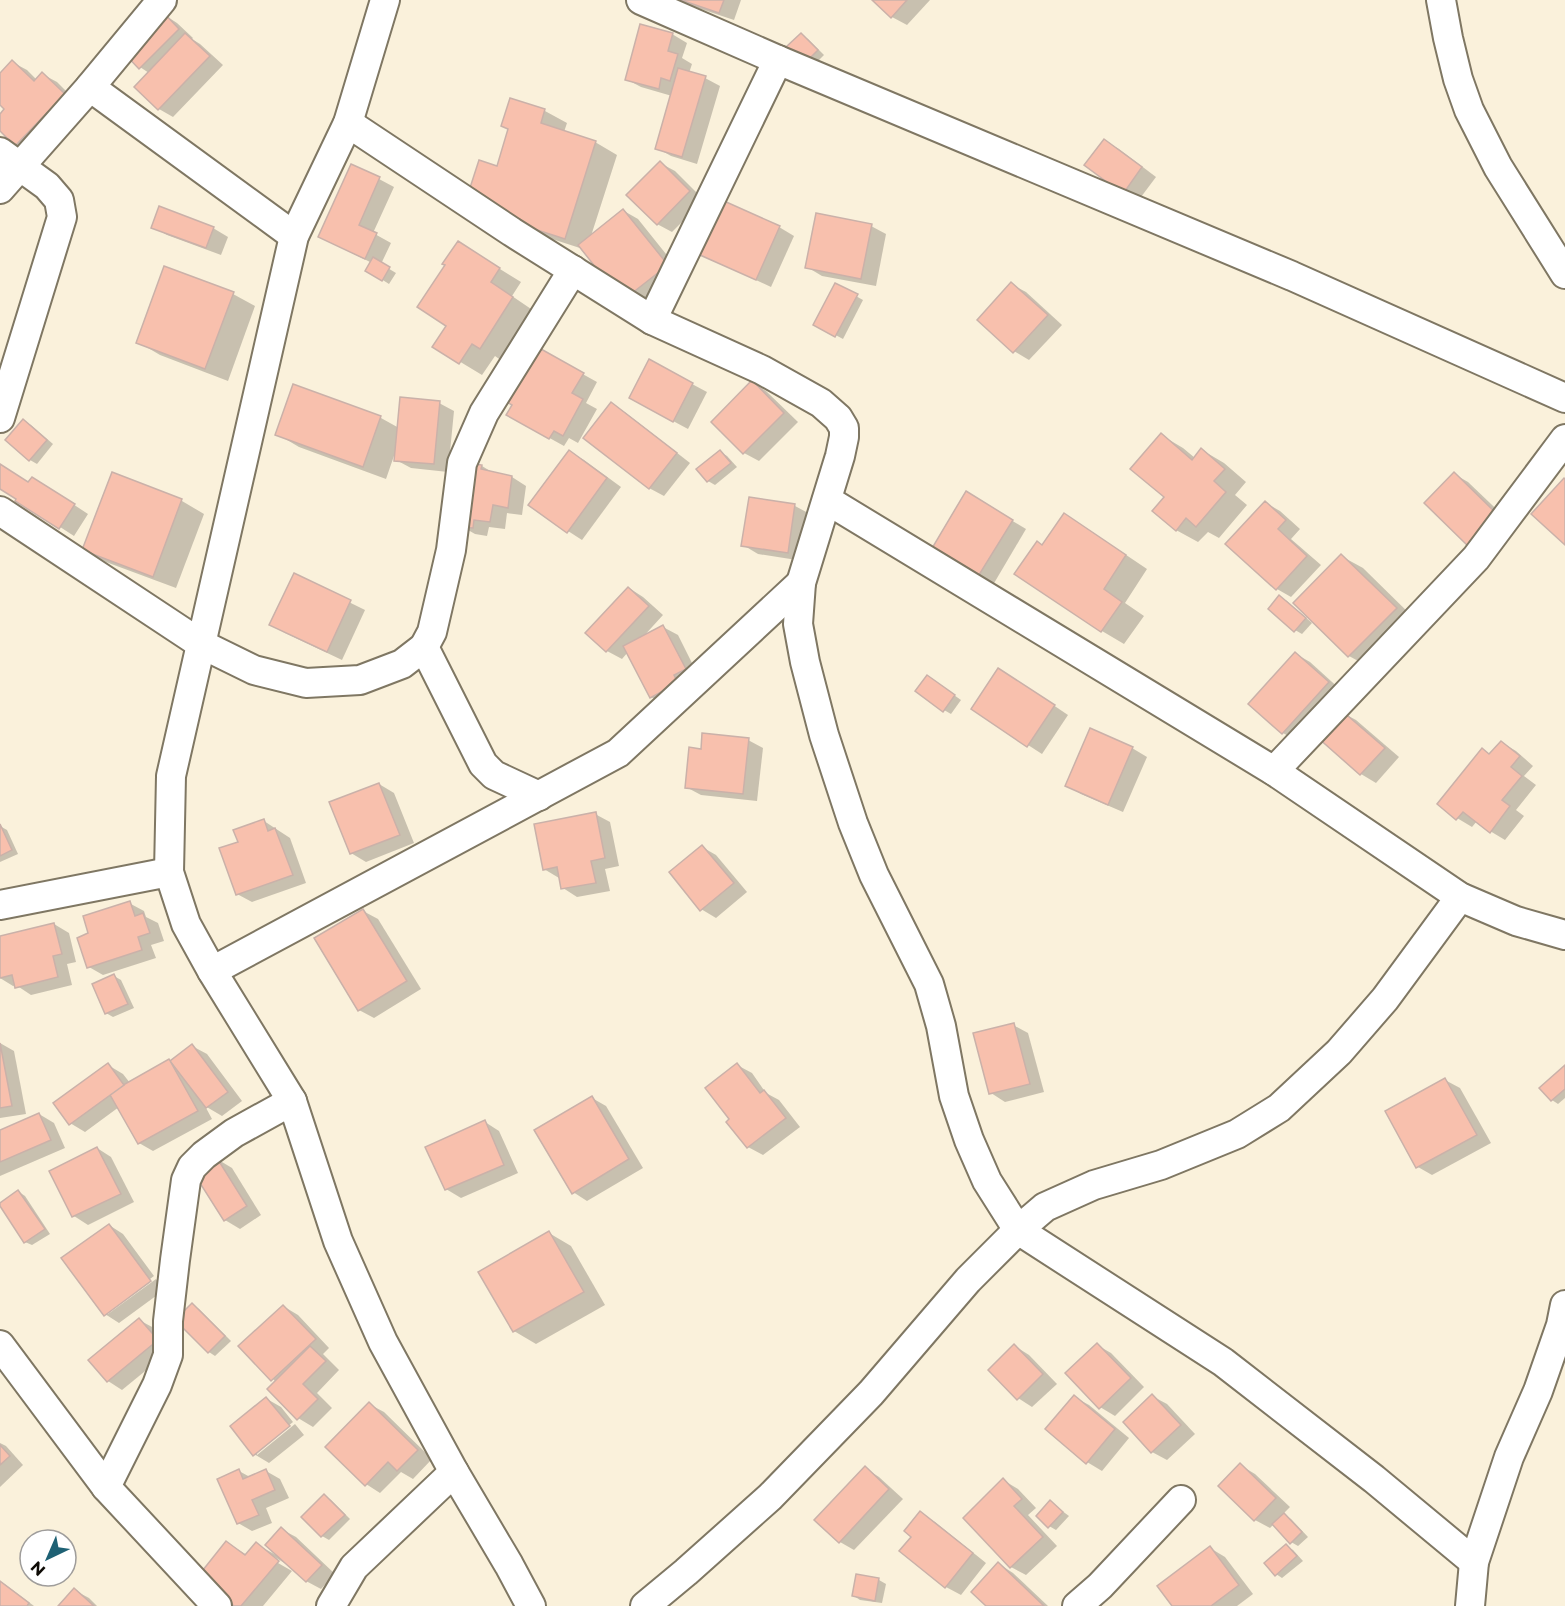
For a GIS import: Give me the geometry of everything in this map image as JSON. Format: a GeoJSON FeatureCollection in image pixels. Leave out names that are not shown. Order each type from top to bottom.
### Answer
{"type":"FeatureCollection","features":[{"type":"Feature","properties":{"kind":"street"},"geometry":{"type":"LineString","coordinates":[[0,189],[10,159],[90,87],[162,0]]}},
{"type":"Feature","properties":{"kind":"street"},"geometry":{"type":"LineString","coordinates":[[386,0],[348,123],[294,236],[171,776],[169,872],[186,924],[292,1101],[338,1241],[383,1342],[531,1606]]}},
{"type":"Feature","properties":{"kind":"street"},"geometry":{"type":"LineString","coordinates":[[641,0],[1292,276],[1565,398]]}},
{"type":"Feature","properties":{"kind":"street"},"geometry":{"type":"LineString","coordinates":[[1441,0],[1458,79],[1469,110],[1498,167],[1565,274]]}},
{"type":"Feature","properties":{"kind":"street"},"geometry":{"type":"LineString","coordinates":[[652,320],[778,60]]}},
{"type":"Feature","properties":{"kind":"street"},"geometry":{"type":"LineString","coordinates":[[90,87],[294,236]]}},
{"type":"Feature","properties":{"kind":"street"},"geometry":{"type":"LineString","coordinates":[[348,123],[652,320],[762,370],[821,403],[838,418],[844,428],[840,456],[801,583],[798,624],[805,662],[824,735],[849,812],[874,875],[929,984],[941,1026],[954,1096],[969,1140],[987,1181],[1018,1230],[1223,1362],[1365,1472],[1474,1562]]}},
{"type":"Feature","properties":{"kind":"street"},"geometry":{"type":"LineString","coordinates":[[0,418],[62,217],[59,200],[47,186],[10,159]]}},
{"type":"Feature","properties":{"kind":"street"},"geometry":{"type":"LineString","coordinates":[[0,511],[201,644],[254,670],[306,683],[360,680],[402,664],[424,647],[432,632],[451,550],[462,463],[483,413],[573,270]]}},
{"type":"Feature","properties":{"kind":"street"},"geometry":{"type":"LineString","coordinates":[[1274,771],[1476,558],[1565,439]]}},
{"type":"Feature","properties":{"kind":"street"},"geometry":{"type":"LineString","coordinates":[[827,500],[1274,771],[1460,897],[1516,921],[1565,935]]}},
{"type":"Feature","properties":{"kind":"street"},"geometry":{"type":"LineString","coordinates":[[213,971],[618,753],[801,583]]}},
{"type":"Feature","properties":{"kind":"street"},"geometry":{"type":"LineString","coordinates":[[424,647],[483,764],[494,776],[539,796]]}},
{"type":"Feature","properties":{"kind":"street"},"geometry":{"type":"LineString","coordinates":[[0,905],[169,872]]}},
{"type":"Feature","properties":{"kind":"street"},"geometry":{"type":"LineString","coordinates":[[645,1606],[770,1497],[871,1393],[968,1280],[1018,1230],[1045,1207],[1094,1185],[1161,1165],[1237,1134],[1279,1108],[1339,1052],[1384,999],[1460,897]]}},
{"type":"Feature","properties":{"kind":"street"},"geometry":{"type":"LineString","coordinates":[[106,1487],[158,1384],[168,1355],[168,1321],[175,1260],[186,1180],[192,1167],[234,1133],[292,1101]]}},
{"type":"Feature","properties":{"kind":"street"},"geometry":{"type":"LineString","coordinates":[[1470,1606],[1474,1562],[1509,1457],[1538,1391],[1562,1325],[1565,1305]]}},
{"type":"Feature","properties":{"kind":"street"},"geometry":{"type":"LineString","coordinates":[[0,1345],[106,1487],[217,1606]]}},
{"type":"Feature","properties":{"kind":"street"},"geometry":{"type":"LineString","coordinates":[[331,1606],[354,1567],[454,1472]]}},
{"type":"Feature","properties":{"kind":"street"},"geometry":{"type":"LineString","coordinates":[[1077,1606],[1100,1586],[1181,1500]]}},
{"type":"Feature","properties":{"kind":"building"},"geometry":{"type":"Polygon","coordinates":[[[681,0],[724,0],[719,13],[681,0]]]}},
{"type":"Feature","properties":{"kind":"building"},"geometry":{"type":"Polygon","coordinates":[[[872,0],[907,0],[891,18],[872,0]]]}},
{"type":"Feature","properties":{"kind":"building"},"geometry":{"type":"Polygon","coordinates":[[[163,12],[179,29],[139,69],[123,52],[163,12]]]}},
{"type":"Feature","properties":{"kind":"building"},"geometry":{"type":"Polygon","coordinates":[[[640,24],[673,33],[668,51],[678,54],[670,81],[661,78],[659,89],[625,80],[640,24]]]}},
{"type":"Feature","properties":{"kind":"building"},"geometry":{"type":"Polygon","coordinates":[[[185,33],[210,56],[158,110],[134,87],[185,33]]]}},
{"type":"Feature","properties":{"kind":"building"},"geometry":{"type":"Polygon","coordinates":[[[801,33],[818,50],[804,64],[786,47],[801,33]]]}},
{"type":"Feature","properties":{"kind":"building"},"geometry":{"type":"Polygon","coordinates":[[[12,60],[34,81],[42,72],[65,94],[15,146],[0,131],[0,114],[4,109],[0,105],[0,73],[12,60]]]}},
{"type":"Feature","properties":{"kind":"building"},"geometry":{"type":"Polygon","coordinates":[[[678,68],[706,76],[682,157],[655,149],[678,68]]]}},
{"type":"Feature","properties":{"kind":"building"},"geometry":{"type":"Polygon","coordinates":[[[510,98],[545,109],[541,123],[596,141],[565,239],[479,211],[468,194],[479,160],[497,166],[508,129],[501,126],[510,98]]]}},
{"type":"Feature","properties":{"kind":"building"},"geometry":{"type":"Polygon","coordinates":[[[1104,139],[1142,167],[1123,194],[1084,165],[1104,139]]]}},
{"type":"Feature","properties":{"kind":"building"},"geometry":{"type":"Polygon","coordinates":[[[660,161],[690,191],[657,225],[626,195],[660,161]]]}},
{"type":"Feature","properties":{"kind":"building"},"geometry":{"type":"Polygon","coordinates":[[[351,164],[380,177],[359,225],[377,233],[365,259],[318,237],[351,164]]]}},
{"type":"Feature","properties":{"kind":"building"},"geometry":{"type":"Polygon","coordinates":[[[724,201],[780,226],[756,280],[700,255],[724,201]]]}},
{"type":"Feature","properties":{"kind":"building"},"geometry":{"type":"Polygon","coordinates":[[[159,206],[214,227],[206,248],[151,228],[159,206]]]}},
{"type":"Feature","properties":{"kind":"building"},"geometry":{"type":"Polygon","coordinates":[[[623,209],[668,265],[622,301],[578,245],[623,209]]]}},
{"type":"Feature","properties":{"kind":"building"},"geometry":{"type":"Polygon","coordinates":[[[816,213],[872,224],[861,279],[805,268],[816,213]]]}},
{"type":"Feature","properties":{"kind":"building"},"geometry":{"type":"Polygon","coordinates":[[[458,241],[500,268],[491,282],[513,297],[480,349],[472,344],[459,364],[432,347],[446,326],[417,307],[458,241]]]}},
{"type":"Feature","properties":{"kind":"building"},"geometry":{"type":"Polygon","coordinates":[[[373,257],[390,267],[382,281],[365,271],[373,257]]]}},
{"type":"Feature","properties":{"kind":"building"},"geometry":{"type":"Polygon","coordinates":[[[164,266],[234,292],[205,369],[136,343],[164,266]]]}},
{"type":"Feature","properties":{"kind":"building"},"geometry":{"type":"Polygon","coordinates":[[[1011,282],[1048,315],[1013,353],[977,320],[1011,282]]]}},
{"type":"Feature","properties":{"kind":"building"},"geometry":{"type":"Polygon","coordinates":[[[835,283],[858,294],[835,337],[813,325],[835,283]]]}},
{"type":"Feature","properties":{"kind":"building"},"geometry":{"type":"Polygon","coordinates":[[[541,349],[584,373],[572,393],[583,399],[563,436],[554,431],[549,439],[506,415],[512,405],[500,398],[521,361],[530,367],[541,349]]]}},
{"type":"Feature","properties":{"kind":"building"},"geometry":{"type":"Polygon","coordinates":[[[649,359],[693,383],[673,422],[629,398],[649,359]]]}},
{"type":"Feature","properties":{"kind":"building"},"geometry":{"type":"Polygon","coordinates":[[[752,380],[784,413],[743,454],[711,422],[752,380]]]}},
{"type":"Feature","properties":{"kind":"building"},"geometry":{"type":"Polygon","coordinates":[[[293,384],[381,416],[363,467],[275,435],[293,384]]]}},
{"type":"Feature","properties":{"kind":"building"},"geometry":{"type":"Polygon","coordinates":[[[400,397],[440,401],[434,464],[394,461],[400,397]]]}},
{"type":"Feature","properties":{"kind":"building"},"geometry":{"type":"Polygon","coordinates":[[[611,402],[677,453],[649,489],[583,438],[611,402]]]}},
{"type":"Feature","properties":{"kind":"building"},"geometry":{"type":"Polygon","coordinates":[[[23,419],[47,440],[29,461],[5,440],[23,419]]]}},
{"type":"Feature","properties":{"kind":"building"},"geometry":{"type":"Polygon","coordinates":[[[1161,433],[1192,460],[1201,448],[1225,469],[1214,481],[1226,492],[1196,527],[1186,518],[1176,531],[1152,511],[1164,497],[1130,469],[1161,433]]]}},
{"type":"Feature","properties":{"kind":"building"},"geometry":{"type":"Polygon","coordinates":[[[569,450],[607,478],[567,533],[528,505],[569,450]]]}},
{"type":"Feature","properties":{"kind":"building"},"geometry":{"type":"Polygon","coordinates":[[[720,450],[731,463],[707,482],[696,469],[720,450]]]}},
{"type":"Feature","properties":{"kind":"building"},"geometry":{"type":"Polygon","coordinates":[[[468,463],[482,465],[481,469],[512,476],[508,508],[493,505],[490,522],[474,520],[473,528],[459,527],[468,463]]]}},
{"type":"Feature","properties":{"kind":"building"},"geometry":{"type":"Polygon","coordinates":[[[0,464],[28,482],[32,477],[75,504],[59,529],[0,489],[0,464]]]}},
{"type":"Feature","properties":{"kind":"building"},"geometry":{"type":"Polygon","coordinates":[[[112,472],[182,499],[153,577],[82,550],[112,472]]]}},
{"type":"Feature","properties":{"kind":"building"},"geometry":{"type":"Polygon","coordinates":[[[1454,472],[1499,516],[1469,547],[1424,503],[1454,472]]]}},
{"type":"Feature","properties":{"kind":"building"},"geometry":{"type":"Polygon","coordinates":[[[1565,479],[1565,545],[1531,514],[1565,479]]]}},
{"type":"Feature","properties":{"kind":"building"},"geometry":{"type":"Polygon","coordinates":[[[966,491],[1013,520],[974,583],[928,555],[966,491]]]}},
{"type":"Feature","properties":{"kind":"building"},"geometry":{"type":"Polygon","coordinates":[[[749,497],[795,504],[788,553],[741,546],[749,497]]]}},
{"type":"Feature","properties":{"kind":"building"},"geometry":{"type":"Polygon","coordinates":[[[1265,501],[1286,520],[1278,529],[1307,556],[1276,590],[1225,544],[1265,501]]]}},
{"type":"Feature","properties":{"kind":"building"},"geometry":{"type":"Polygon","coordinates":[[[1064,513],[1126,555],[1104,589],[1122,602],[1101,632],[1014,574],[1037,541],[1042,545],[1064,513]]]}},
{"type":"Feature","properties":{"kind":"building"},"geometry":{"type":"Polygon","coordinates":[[[1341,554],[1397,608],[1348,657],[1293,603],[1341,554]]]}},
{"type":"Feature","properties":{"kind":"building"},"geometry":{"type":"Polygon","coordinates":[[[294,573],[351,600],[327,652],[269,625],[294,573]]]}},
{"type":"Feature","properties":{"kind":"building"},"geometry":{"type":"Polygon","coordinates":[[[628,587],[649,606],[606,652],[585,633],[628,587]]]}},
{"type":"Feature","properties":{"kind":"building"},"geometry":{"type":"Polygon","coordinates":[[[1279,595],[1306,618],[1294,632],[1268,609],[1279,595]]]}},
{"type":"Feature","properties":{"kind":"building"},"geometry":{"type":"Polygon","coordinates":[[[663,625],[686,669],[674,675],[678,683],[650,698],[623,646],[663,625]]]}},
{"type":"Feature","properties":{"kind":"building"},"geometry":{"type":"Polygon","coordinates":[[[1295,652],[1329,682],[1282,734],[1248,704],[1295,652]]]}},
{"type":"Feature","properties":{"kind":"building"},"geometry":{"type":"Polygon","coordinates":[[[998,668],[1055,705],[1027,747],[971,709],[998,668]]]}},
{"type":"Feature","properties":{"kind":"building"},"geometry":{"type":"Polygon","coordinates":[[[927,675],[955,695],[943,712],[915,691],[927,675]]]}},
{"type":"Feature","properties":{"kind":"building"},"geometry":{"type":"Polygon","coordinates":[[[1341,710],[1385,748],[1360,775],[1317,737],[1341,710]]]}},
{"type":"Feature","properties":{"kind":"building"},"geometry":{"type":"Polygon","coordinates":[[[1090,728],[1133,747],[1108,805],[1065,786],[1090,728]]]}},
{"type":"Feature","properties":{"kind":"building"},"geometry":{"type":"Polygon","coordinates":[[[702,733],[749,738],[743,794],[685,788],[689,747],[701,749],[702,733]]]}},
{"type":"Feature","properties":{"kind":"building"},"geometry":{"type":"Polygon","coordinates":[[[1501,741],[1520,756],[1511,767],[1522,776],[1502,800],[1510,806],[1490,833],[1463,812],[1456,820],[1437,804],[1482,748],[1489,754],[1501,741]]]}},
{"type":"Feature","properties":{"kind":"building"},"geometry":{"type":"Polygon","coordinates":[[[379,783],[400,835],[350,854],[329,802],[379,783]]]}},
{"type":"Feature","properties":{"kind":"building"},"geometry":{"type":"Polygon","coordinates":[[[596,812],[605,858],[591,861],[596,883],[561,889],[557,867],[543,870],[534,824],[596,812]]]}},
{"type":"Feature","properties":{"kind":"building"},"geometry":{"type":"Polygon","coordinates":[[[264,819],[268,831],[275,828],[293,875],[236,895],[219,848],[238,842],[233,830],[264,819]]]}},
{"type":"Feature","properties":{"kind":"building"},"geometry":{"type":"Polygon","coordinates":[[[0,824],[12,850],[0,856],[0,824]]]}},
{"type":"Feature","properties":{"kind":"building"},"geometry":{"type":"Polygon","coordinates":[[[702,845],[734,883],[700,911],[669,872],[702,845]]]}},
{"type":"Feature","properties":{"kind":"building"},"geometry":{"type":"Polygon","coordinates":[[[130,901],[135,916],[143,913],[150,933],[138,937],[142,950],[87,968],[77,938],[88,933],[83,916],[130,901]]]}},
{"type":"Feature","properties":{"kind":"building"},"geometry":{"type":"Polygon","coordinates":[[[363,909],[407,981],[358,1011],[314,938],[363,909]]]}},
{"type":"Feature","properties":{"kind":"building"},"geometry":{"type":"Polygon","coordinates":[[[54,923],[62,954],[53,956],[58,977],[15,988],[12,975],[0,978],[0,936],[54,923]]]}},
{"type":"Feature","properties":{"kind":"building"},"geometry":{"type":"Polygon","coordinates":[[[114,974],[128,1004],[105,1014],[92,984],[114,974]]]}},
{"type":"Feature","properties":{"kind":"building"},"geometry":{"type":"Polygon","coordinates":[[[1014,1023],[1030,1084],[989,1094],[973,1033],[1014,1023]]]}},
{"type":"Feature","properties":{"kind":"building"},"geometry":{"type":"Polygon","coordinates":[[[0,1043],[12,1106],[0,1108],[0,1043]]]}},
{"type":"Feature","properties":{"kind":"building"},"geometry":{"type":"Polygon","coordinates":[[[192,1044],[228,1092],[206,1108],[170,1061],[192,1044]]]}},
{"type":"Feature","properties":{"kind":"building"},"geometry":{"type":"Polygon","coordinates":[[[169,1059],[198,1111],[138,1144],[109,1093],[169,1059]]]}},
{"type":"Feature","properties":{"kind":"building"},"geometry":{"type":"Polygon","coordinates":[[[108,1063],[124,1085],[69,1125],[53,1103],[108,1063]]]}},
{"type":"Feature","properties":{"kind":"building"},"geometry":{"type":"Polygon","coordinates":[[[737,1063],[760,1093],[764,1090],[786,1118],[747,1148],[726,1122],[729,1119],[705,1088],[737,1063]]]}},
{"type":"Feature","properties":{"kind":"building"},"geometry":{"type":"Polygon","coordinates":[[[1565,1065],[1565,1089],[1551,1101],[1539,1088],[1565,1065]]]}},
{"type":"Feature","properties":{"kind":"building"},"geometry":{"type":"Polygon","coordinates":[[[1445,1078],[1477,1135],[1416,1168],[1385,1111],[1445,1078]]]}},
{"type":"Feature","properties":{"kind":"building"},"geometry":{"type":"Polygon","coordinates":[[[592,1096],[629,1159],[572,1194],[534,1130],[592,1096]]]}},
{"type":"Feature","properties":{"kind":"building"},"geometry":{"type":"Polygon","coordinates":[[[39,1113],[51,1140],[0,1162],[0,1130],[39,1113]]]}},
{"type":"Feature","properties":{"kind":"building"},"geometry":{"type":"Polygon","coordinates":[[[485,1120],[504,1165],[445,1190],[425,1147],[485,1120]]]}},
{"type":"Feature","properties":{"kind":"building"},"geometry":{"type":"Polygon","coordinates":[[[97,1147],[121,1194],[72,1217],[49,1171],[97,1147]]]}},
{"type":"Feature","properties":{"kind":"building"},"geometry":{"type":"Polygon","coordinates":[[[217,1158],[247,1206],[224,1221],[193,1172],[217,1158]]]}},
{"type":"Feature","properties":{"kind":"building"},"geometry":{"type":"Polygon","coordinates":[[[18,1190],[45,1229],[24,1243],[0,1206],[0,1203],[18,1190]]]}},
{"type":"Feature","properties":{"kind":"building"},"geometry":{"type":"Polygon","coordinates":[[[109,1224],[151,1281],[104,1316],[61,1258],[109,1224]]]}},
{"type":"Feature","properties":{"kind":"building"},"geometry":{"type":"Polygon","coordinates":[[[549,1231],[584,1292],[513,1332],[478,1272],[549,1231]]]}},
{"type":"Feature","properties":{"kind":"building"},"geometry":{"type":"Polygon","coordinates":[[[192,1303],[225,1336],[208,1353],[175,1320],[192,1303]]]}},
{"type":"Feature","properties":{"kind":"building"},"geometry":{"type":"Polygon","coordinates":[[[283,1305],[316,1339],[271,1381],[238,1346],[283,1305]]]}},
{"type":"Feature","properties":{"kind":"building"},"geometry":{"type":"Polygon","coordinates":[[[139,1318],[158,1340],[107,1382],[88,1360],[139,1318]]]}},
{"type":"Feature","properties":{"kind":"building"},"geometry":{"type":"Polygon","coordinates":[[[1097,1343],[1131,1378],[1099,1409],[1065,1373],[1097,1343]]]}},
{"type":"Feature","properties":{"kind":"building"},"geometry":{"type":"Polygon","coordinates":[[[1014,1344],[1043,1374],[1017,1400],[988,1370],[1014,1344]]]}},
{"type":"Feature","properties":{"kind":"building"},"geometry":{"type":"Polygon","coordinates":[[[310,1346],[326,1361],[303,1384],[318,1399],[297,1420],[267,1389],[310,1346]]]}},
{"type":"Feature","properties":{"kind":"building"},"geometry":{"type":"Polygon","coordinates":[[[1152,1394],[1181,1425],[1151,1453],[1123,1422],[1152,1394]]]}},
{"type":"Feature","properties":{"kind":"building"},"geometry":{"type":"Polygon","coordinates":[[[1074,1395],[1115,1429],[1086,1464],[1045,1429],[1074,1395]]]}},
{"type":"Feature","properties":{"kind":"building"},"geometry":{"type":"Polygon","coordinates":[[[266,1397],[290,1426],[253,1456],[230,1426],[266,1397]]]}},
{"type":"Feature","properties":{"kind":"building"},"geometry":{"type":"Polygon","coordinates":[[[369,1402],[418,1450],[397,1471],[388,1462],[365,1486],[325,1447],[369,1402]]]}},
{"type":"Feature","properties":{"kind":"building"},"geometry":{"type":"Polygon","coordinates":[[[0,1445],[10,1456],[0,1465],[0,1445]]]}},
{"type":"Feature","properties":{"kind":"building"},"geometry":{"type":"Polygon","coordinates":[[[1240,1463],[1276,1498],[1254,1521],[1218,1486],[1240,1463]]]}},
{"type":"Feature","properties":{"kind":"building"},"geometry":{"type":"Polygon","coordinates":[[[865,1466],[889,1489],[839,1543],[814,1520],[865,1466]]]}},
{"type":"Feature","properties":{"kind":"building"},"geometry":{"type":"Polygon","coordinates":[[[239,1469],[243,1479],[266,1469],[275,1490],[252,1500],[259,1515],[237,1524],[217,1479],[239,1469]]]}},
{"type":"Feature","properties":{"kind":"building"},"geometry":{"type":"Polygon","coordinates":[[[1003,1478],[1022,1499],[1014,1506],[1043,1537],[1010,1568],[963,1518],[1003,1478]]]}},
{"type":"Feature","properties":{"kind":"building"},"geometry":{"type":"Polygon","coordinates":[[[324,1494],[345,1515],[321,1537],[301,1517],[324,1494]]]}},
{"type":"Feature","properties":{"kind":"building"},"geometry":{"type":"Polygon","coordinates":[[[1050,1500],[1063,1512],[1048,1528],[1036,1516],[1050,1500]]]}},
{"type":"Feature","properties":{"kind":"building"},"geometry":{"type":"Polygon","coordinates":[[[920,1511],[973,1553],[945,1588],[899,1551],[911,1537],[904,1531],[920,1511]]]}},
{"type":"Feature","properties":{"kind":"building"},"geometry":{"type":"Polygon","coordinates":[[[1284,1513],[1302,1532],[1290,1544],[1272,1524],[1284,1513]]]}},
{"type":"Feature","properties":{"kind":"building"},"geometry":{"type":"Polygon","coordinates":[[[281,1527],[322,1565],[306,1582],[265,1545],[281,1527]]]}},
{"type":"Feature","properties":{"kind":"building"},"geometry":{"type":"Polygon","coordinates":[[[226,1541],[245,1555],[256,1542],[279,1561],[241,1606],[234,1606],[199,1575],[226,1541]]]}},
{"type":"Feature","properties":{"kind":"building"},"geometry":{"type":"Polygon","coordinates":[[[1286,1544],[1297,1556],[1275,1576],[1264,1563],[1286,1544]]]}},
{"type":"Feature","properties":{"kind":"building"},"geometry":{"type":"Polygon","coordinates":[[[1210,1546],[1239,1585],[1211,1606],[1172,1606],[1157,1586],[1210,1546]]]}},
{"type":"Feature","properties":{"kind":"building"},"geometry":{"type":"Polygon","coordinates":[[[998,1562],[1044,1606],[986,1606],[971,1592],[998,1562]]]}},
{"type":"Feature","properties":{"kind":"building"},"geometry":{"type":"Polygon","coordinates":[[[856,1574],[879,1578],[875,1601],[852,1596],[856,1574]]]}},
{"type":"Feature","properties":{"kind":"building"},"geometry":{"type":"Polygon","coordinates":[[[0,1581],[29,1603],[27,1606],[0,1606],[0,1581]]]}},
{"type":"Feature","properties":{"kind":"building"},"geometry":{"type":"Polygon","coordinates":[[[74,1588],[94,1606],[58,1606],[74,1588]]]}}]}
